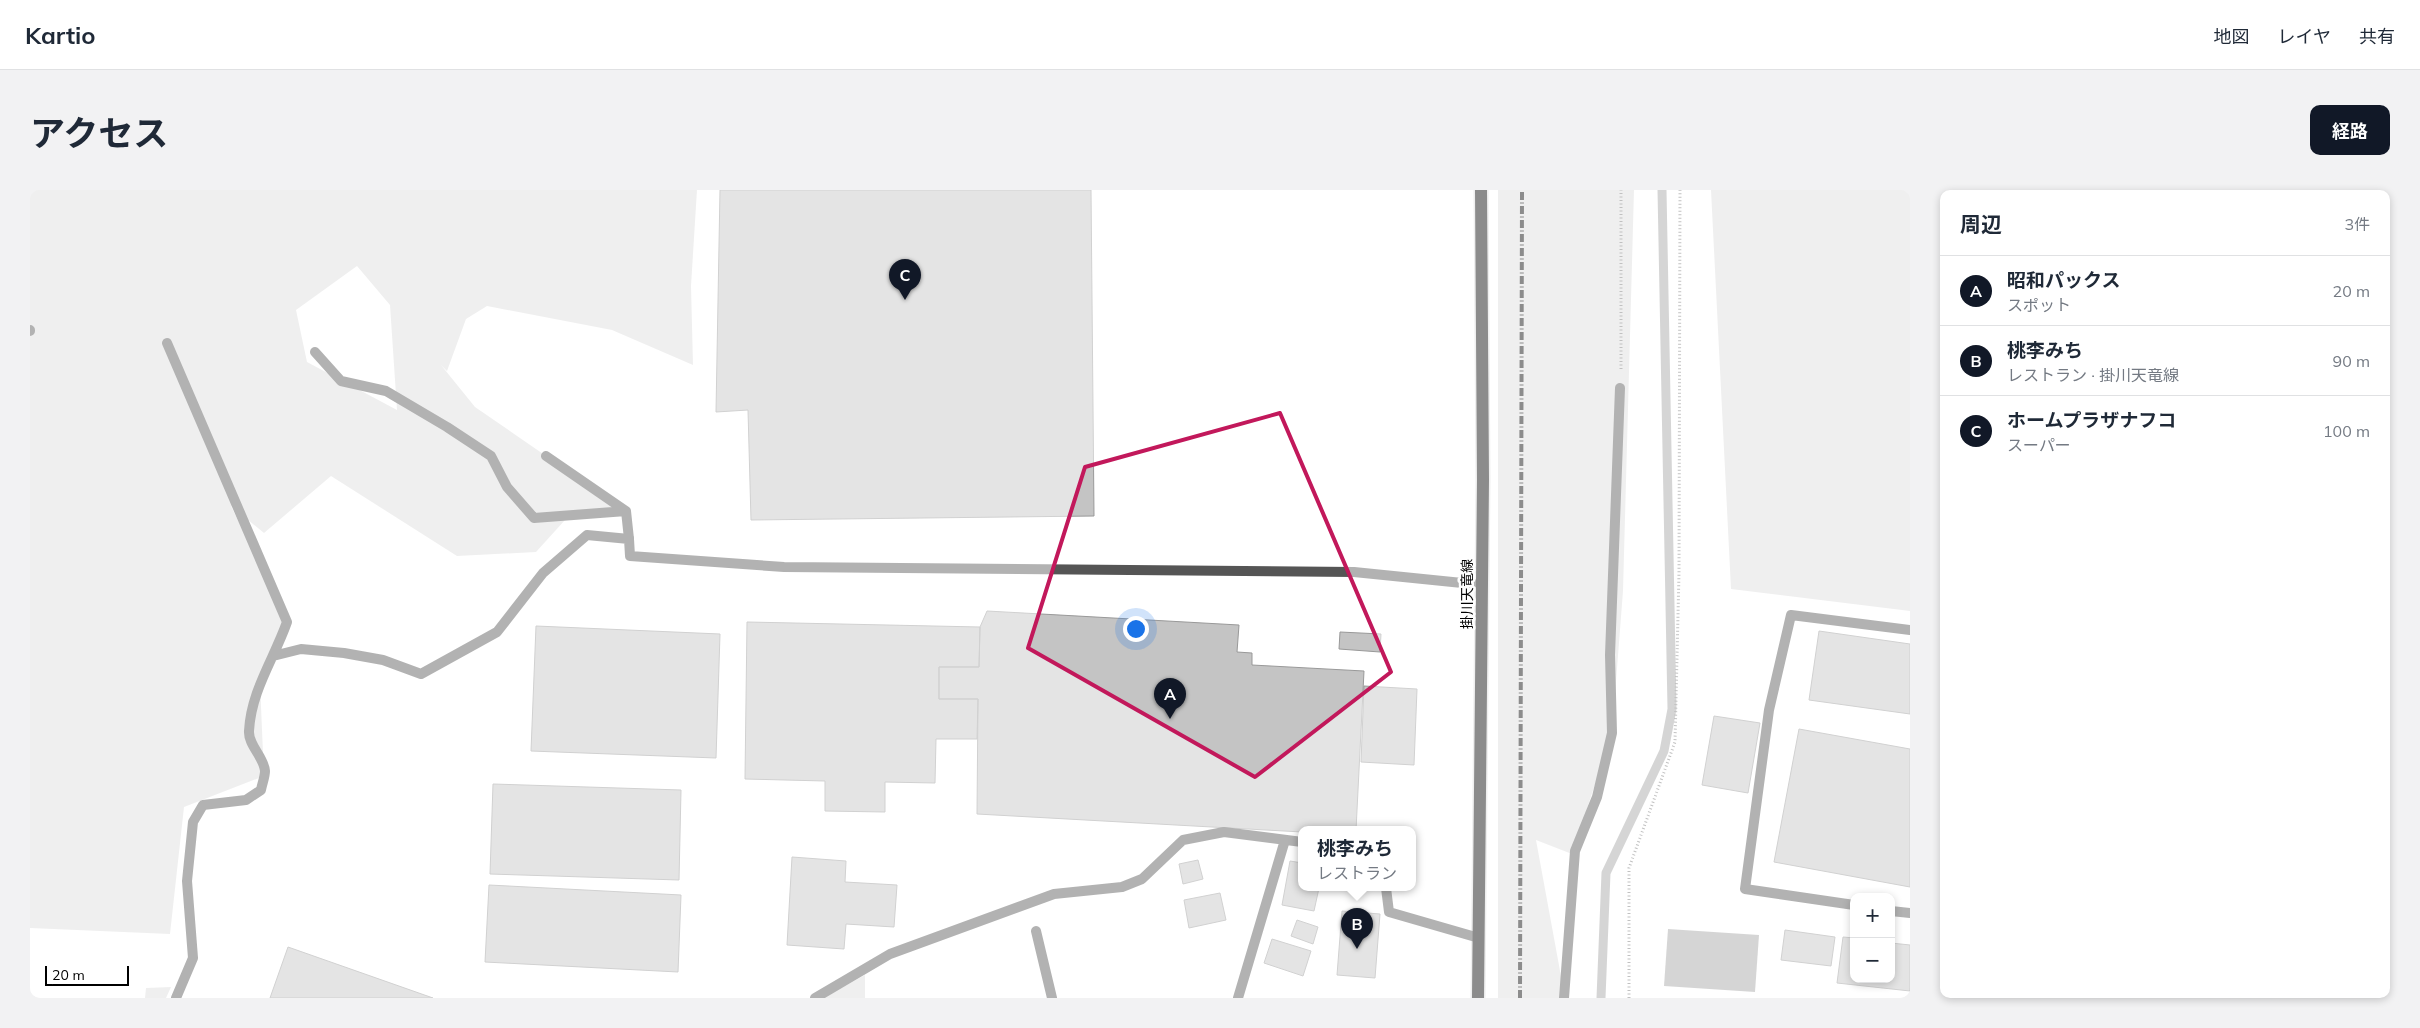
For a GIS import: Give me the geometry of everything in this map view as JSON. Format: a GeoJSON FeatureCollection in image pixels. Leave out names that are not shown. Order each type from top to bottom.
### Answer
{"type":"FeatureCollection","features":[{"type":"Feature","properties":{"kind":"main road","name":"掛川天竜線"},"geometry":{"type":"LineString","coordinates":[[1478,998],[1482,585],[1481,190]]}},
{"type":"Feature","properties":{"kind":"street"},"geometry":{"type":"LineString","coordinates":[[167,344],[287,622],[280,643],[254,699],[249,734],[265,770],[261,790],[246,800],[203,805],[192,822],[187,881],[194,958],[176,998]]}},
{"type":"Feature","properties":{"kind":"street"},"geometry":{"type":"LineString","coordinates":[[315,352],[341,381],[386,391],[448,427],[491,456],[507,487],[534,518],[626,511]]}},
{"type":"Feature","properties":{"kind":"street"},"geometry":{"type":"LineString","coordinates":[[1564,998],[1575,851],[1597,797],[1612,733],[1610,656],[1620,388]]}},
{"type":"Feature","properties":{"kind":"street"},"geometry":{"type":"LineString","coordinates":[[546,456],[626,511],[630,556],[784,567],[1354,572],[1482,585]]}},
{"type":"Feature","properties":{"kind":"street"},"geometry":{"type":"LineString","coordinates":[[273,656],[301,649],[344,653],[383,660],[421,674],[497,632],[543,573],[587,535],[629,539]]}},
{"type":"Feature","properties":{"kind":"street"},"geometry":{"type":"LineString","coordinates":[[1850,904],[1745,889],[1768,710],[1791,615],[1910,630]]}},
{"type":"Feature","properties":{"kind":"street"},"geometry":{"type":"LineString","coordinates":[[815,998],[890,954],[1054,894],[1122,887],[1142,879],[1183,840],[1224,832],[1298,842]]}},
{"type":"Feature","properties":{"kind":"street"},"geometry":{"type":"LineString","coordinates":[[1238,998],[1285,840]]}},
{"type":"Feature","properties":{"kind":"street"},"geometry":{"type":"LineString","coordinates":[[1386,891],[1389,912],[1479,938]]}},
{"type":"Feature","properties":{"kind":"street"},"geometry":{"type":"LineString","coordinates":[[1895,911],[1910,913]]}},
{"type":"Feature","properties":{"kind":"street"},"geometry":{"type":"LineString","coordinates":[[1036,931],[1052,998]]}},
{"type":"Feature","properties":{"kind":"path"},"geometry":{"type":"LineString","coordinates":[[1620,388],[1621,190]]}},
{"type":"Feature","properties":{"kind":"path"},"geometry":{"type":"LineString","coordinates":[[1629,998],[1629,868],[1675,742],[1679,573],[1680,190]]}},
{"type":"Feature","properties":{"kind":"highlighted area"},"geometry":{"type":"Polygon","coordinates":[[[1280,413],[1391,672],[1255,777],[1028,648],[1085,467],[1280,413]]]}},
{"type":"Feature","properties":{"kind":"shaded area"},"geometry":{"type":"Polygon","coordinates":[[[30,190],[697,190],[691,286],[693,365],[612,330],[487,306],[466,319],[447,371],[441,365],[475,407],[626,511],[565,520],[536,552],[457,556],[331,476],[264,533],[231,506],[287,622],[260,683],[264,776],[184,807],[170,934],[30,928],[30,190]],[[357,266],[296,310],[307,362],[397,410],[390,305],[357,266]]]}},
{"type":"Feature","properties":{"kind":"shaded area"},"geometry":{"type":"Polygon","coordinates":[[[1498,190],[1634,190],[1623,591],[1612,733],[1572,854],[1536,840],[1565,998],[1498,998],[1498,190]]]}},
{"type":"Feature","properties":{"kind":"shaded area"},"geometry":{"type":"Polygon","coordinates":[[[1711,190],[1910,190],[1910,611],[1731,589],[1711,190]]]}},
{"type":"Feature","properties":{"kind":"shaded area"},"geometry":{"type":"Polygon","coordinates":[[[1668,929],[1759,935],[1755,992],[1664,986],[1668,929]]]}},
{"type":"Feature","properties":{"kind":"shaded area"},"geometry":{"type":"Polygon","coordinates":[[[865,975],[865,998],[823,998],[865,975]]]}},
{"type":"Feature","properties":{"kind":"shaded area"},"geometry":{"type":"Polygon","coordinates":[[[171,987],[166,998],[145,998],[146,988],[171,987]]]}},
{"type":"Feature","properties":{"kind":"building"},"geometry":{"type":"Polygon","coordinates":[[[720,190],[1091,190],[1094,516],[751,520],[748,410],[716,412],[720,190]]]}},
{"type":"Feature","properties":{"kind":"building"},"geometry":{"type":"Polygon","coordinates":[[[987,611],[1239,625],[1237,652],[1252,653],[1252,665],[1364,671],[1356,826],[1298,826],[1298,832],[977,814],[978,699],[939,699],[939,667],[979,667],[980,627],[987,611]]]}},
{"type":"Feature","properties":{"kind":"building"},"geometry":{"type":"Polygon","coordinates":[[[747,622],[980,627],[979,667],[939,667],[939,699],[978,699],[977,739],[936,739],[935,783],[885,782],[885,812],[825,811],[825,781],[745,779],[747,622]]]}},
{"type":"Feature","properties":{"kind":"building"},"geometry":{"type":"Polygon","coordinates":[[[536,626],[720,634],[716,758],[531,751],[536,626]]]}},
{"type":"Feature","properties":{"kind":"building"},"geometry":{"type":"Polygon","coordinates":[[[1819,631],[1910,644],[1910,714],[1809,700],[1819,631]]]}},
{"type":"Feature","properties":{"kind":"building"},"geometry":{"type":"Polygon","coordinates":[[[1340,632],[1381,634],[1380,652],[1339,649],[1340,632]]]}},
{"type":"Feature","properties":{"kind":"building"},"geometry":{"type":"Polygon","coordinates":[[[1364,686],[1417,689],[1414,765],[1361,762],[1364,686]]]}},
{"type":"Feature","properties":{"kind":"building"},"geometry":{"type":"Polygon","coordinates":[[[1714,716],[1760,723],[1748,793],[1702,785],[1714,716]]]}},
{"type":"Feature","properties":{"kind":"building"},"geometry":{"type":"Polygon","coordinates":[[[1799,729],[1910,749],[1910,887],[1774,862],[1799,729]]]}},
{"type":"Feature","properties":{"kind":"building"},"geometry":{"type":"Polygon","coordinates":[[[493,784],[681,790],[679,880],[490,874],[493,784]]]}},
{"type":"Feature","properties":{"kind":"building"},"geometry":{"type":"Polygon","coordinates":[[[792,857],[846,861],[845,882],[897,885],[894,927],[846,924],[844,949],[787,945],[792,857]]]}},
{"type":"Feature","properties":{"kind":"building"},"geometry":{"type":"Polygon","coordinates":[[[1198,860],[1203,879],[1183,884],[1179,864],[1198,860]]]}},
{"type":"Feature","properties":{"kind":"building"},"geometry":{"type":"Polygon","coordinates":[[[1290,861],[1298,862],[1298,891],[1318,891],[1314,911],[1282,905],[1290,861]]]}},
{"type":"Feature","properties":{"kind":"building"},"geometry":{"type":"Polygon","coordinates":[[[489,885],[681,895],[678,972],[485,962],[489,885]]]}},
{"type":"Feature","properties":{"kind":"building"},"geometry":{"type":"Polygon","coordinates":[[[1220,893],[1226,920],[1189,928],[1184,900],[1220,893]]]}},
{"type":"Feature","properties":{"kind":"building"},"geometry":{"type":"Polygon","coordinates":[[[1342,911],[1380,914],[1375,978],[1337,975],[1342,911]]]}},
{"type":"Feature","properties":{"kind":"building"},"geometry":{"type":"Polygon","coordinates":[[[1297,920],[1318,927],[1313,944],[1291,936],[1297,920]]]}},
{"type":"Feature","properties":{"kind":"building"},"geometry":{"type":"Polygon","coordinates":[[[1785,930],[1835,937],[1831,966],[1781,960],[1785,930]]]}},
{"type":"Feature","properties":{"kind":"building"},"geometry":{"type":"Polygon","coordinates":[[[1843,937],[1850,938],[1850,983],[1895,983],[1895,943],[1910,945],[1910,991],[1837,983],[1843,937]]]}},
{"type":"Feature","properties":{"kind":"building"},"geometry":{"type":"Polygon","coordinates":[[[1272,939],[1311,951],[1303,976],[1264,963],[1272,939]]]}},
{"type":"Feature","properties":{"kind":"building"},"geometry":{"type":"Polygon","coordinates":[[[288,947],[433,998],[270,998],[288,947]]]}},
{"type":"Feature","properties":{"kind":"waterway"},"geometry":{"type":"LineString","coordinates":[[1601,998],[1606,873],[1664,751],[1672,709],[1662,190]]}},
{"type":"Feature","properties":{"kind":"railway"},"geometry":{"type":"LineString","coordinates":[[1520,998],[1522,190]]}},
{"type":"Feature","properties":{"kind":"place","name":"ホームプラザナフコ"},"geometry":{"type":"Point","coordinates":[905,300]}},
{"type":"Feature","properties":{"kind":"place","name":"昭和パックス"},"geometry":{"type":"Point","coordinates":[1170,719]}},
{"type":"Feature","properties":{"kind":"place","name":"桃李みち"},"geometry":{"type":"Point","coordinates":[1357,949]}}]}
